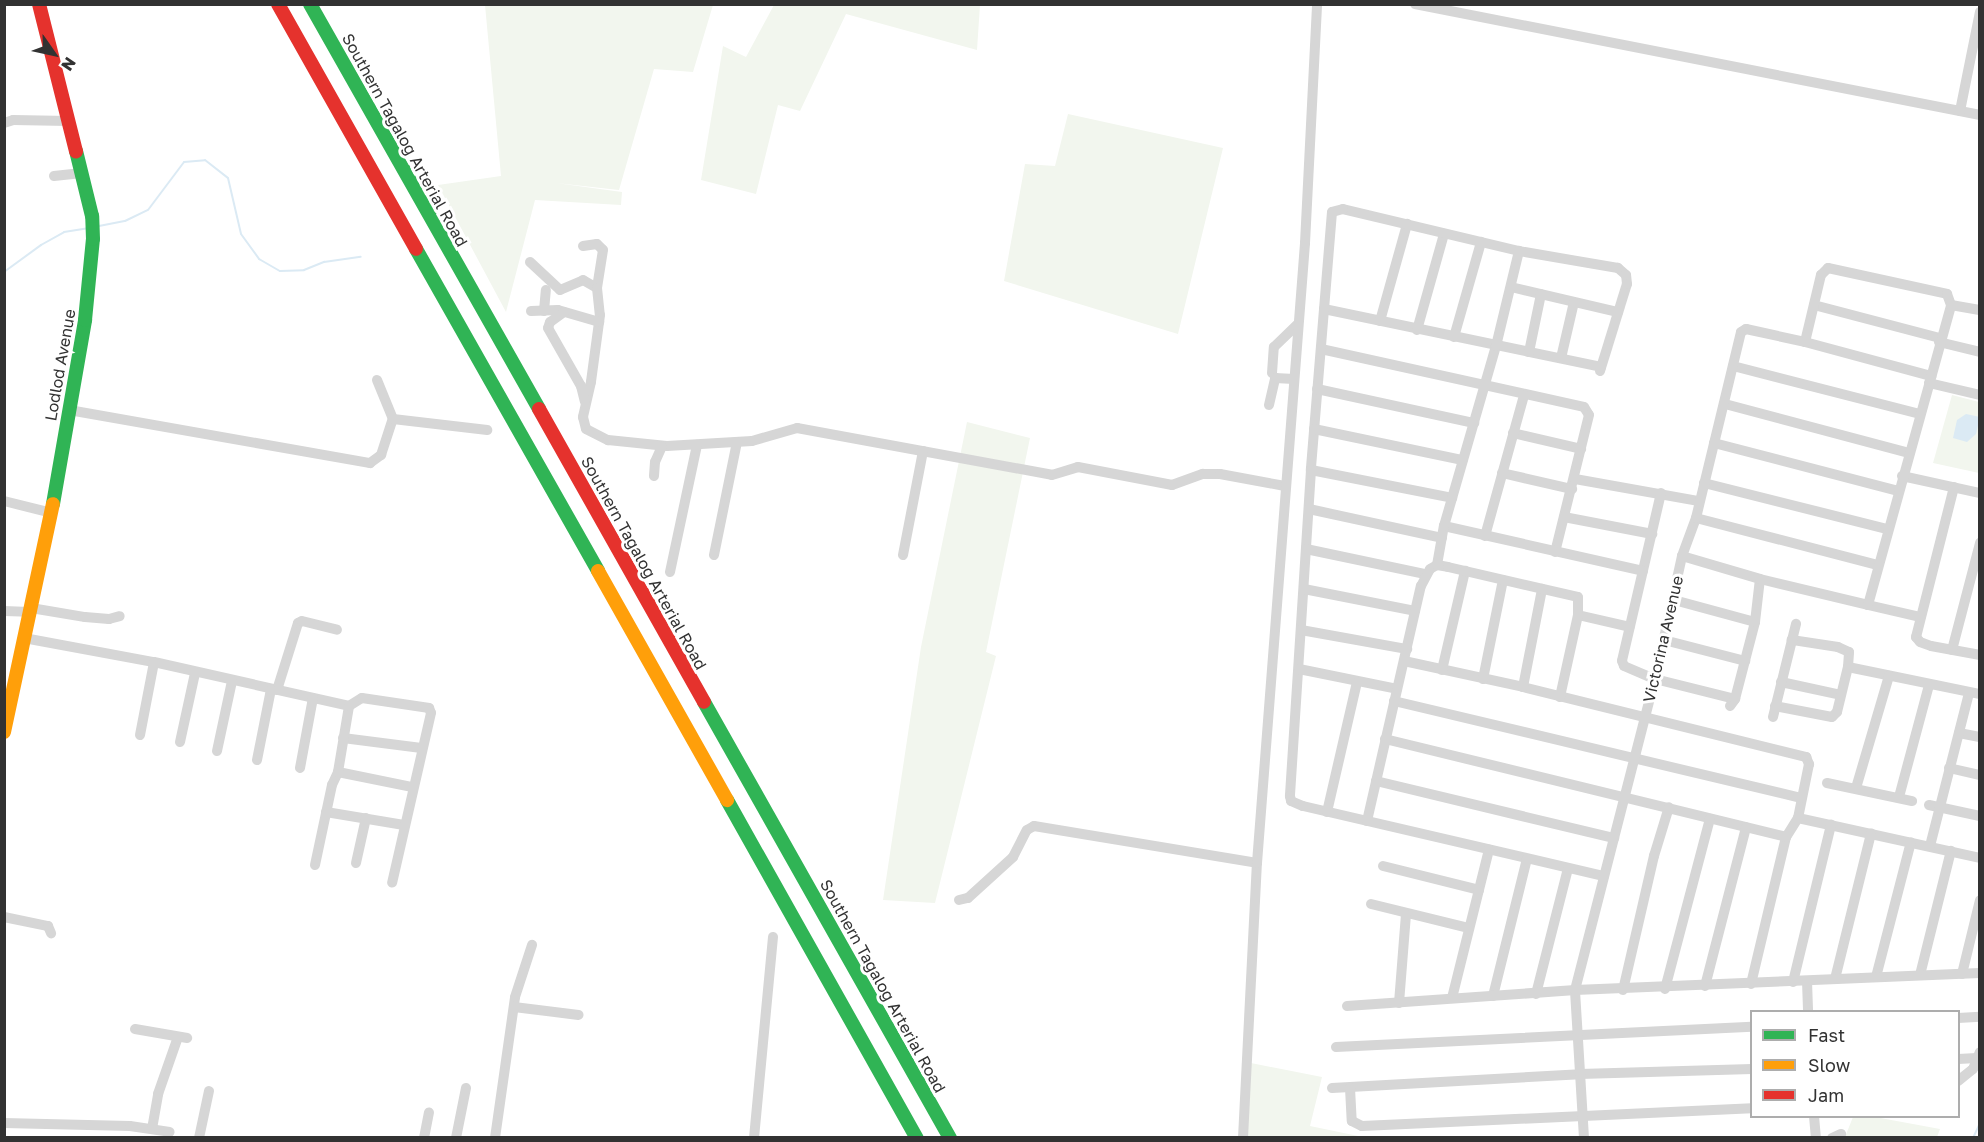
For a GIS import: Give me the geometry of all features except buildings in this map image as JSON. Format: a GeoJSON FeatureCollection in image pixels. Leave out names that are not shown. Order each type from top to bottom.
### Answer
{"type":"FeatureCollection","features":[{"type":"Feature","properties":{"kind":"main road","name":"Lodlod Avenue"},"geometry":{"type":"LineString","coordinates":[[4,732],[52,513],[85,320],[93,239],[92,216],[39,4]]}},
{"type":"Feature","properties":{"kind":"main road"},"geometry":{"type":"LineString","coordinates":[[278,4],[917,1137]]}},
{"type":"Feature","properties":{"kind":"main road","name":"Southern Tagalog Arterial Road"},"geometry":{"type":"LineString","coordinates":[[310,4],[950,1137]]}},
{"type":"Feature","properties":{"kind":"street"},"geometry":{"type":"LineString","coordinates":[[1244,1137],[1257,863],[1298,324],[1317,4]]}},
{"type":"Feature","properties":{"kind":"street"},"geometry":{"type":"LineString","coordinates":[[1415,4],[1980,115]]}},
{"type":"Feature","properties":{"kind":"street"},"geometry":{"type":"LineString","coordinates":[[1960,111],[1980,12]]}},
{"type":"Feature","properties":{"kind":"street"},"geometry":{"type":"LineString","coordinates":[[4,123],[13,120],[69,122]]}},
{"type":"Feature","properties":{"kind":"street"},"geometry":{"type":"LineString","coordinates":[[54,176],[82,173]]}},
{"type":"Feature","properties":{"kind":"street"},"geometry":{"type":"LineString","coordinates":[[1324,309],[1561,358],[1600,369],[1627,284],[1626,275],[1618,268],[1519,250],[1334,210],[1324,309],[1317,389],[1290,796],[1295,804],[1604,876]]}},
{"type":"Feature","properties":{"kind":"street"},"geometry":{"type":"LineString","coordinates":[[1380,321],[1407,224]]}},
{"type":"Feature","properties":{"kind":"street"},"geometry":{"type":"LineString","coordinates":[[1417,330],[1444,234]]}},
{"type":"Feature","properties":{"kind":"street"},"geometry":{"type":"LineString","coordinates":[[1454,337],[1481,242]]}},
{"type":"Feature","properties":{"kind":"street"},"geometry":{"type":"LineString","coordinates":[[583,246],[597,244],[603,250],[597,288],[599,322],[583,417],[586,429],[608,440],[662,446],[697,445],[752,441],[797,428],[1052,475],[1078,467],[1172,484],[1203,474],[1220,474],[1285,486]]}},
{"type":"Feature","properties":{"kind":"street"},"geometry":{"type":"LineString","coordinates":[[1367,821],[1415,611],[1425,574],[1437,565],[1444,526],[1496,346],[1519,250]]}},
{"type":"Feature","properties":{"kind":"street"},"geometry":{"type":"LineString","coordinates":[[530,262],[560,290],[583,280],[597,288]]}},
{"type":"Feature","properties":{"kind":"street"},"geometry":{"type":"LineString","coordinates":[[1805,342],[1821,275],[1828,268],[1947,294],[1952,305],[1940,340],[1868,604]]}},
{"type":"Feature","properties":{"kind":"street"},"geometry":{"type":"LineString","coordinates":[[1511,287],[1618,312]]}},
{"type":"Feature","properties":{"kind":"street"},"geometry":{"type":"LineString","coordinates":[[544,311],[546,290]]}},
{"type":"Feature","properties":{"kind":"street"},"geometry":{"type":"LineString","coordinates":[[1529,352],[1540,294]]}},
{"type":"Feature","properties":{"kind":"street"},"geometry":{"type":"LineString","coordinates":[[1561,358],[1574,302]]}},
{"type":"Feature","properties":{"kind":"street"},"geometry":{"type":"LineString","coordinates":[[1814,305],[1980,352]]}},
{"type":"Feature","properties":{"kind":"street"},"geometry":{"type":"LineString","coordinates":[[1952,305],[1980,310]]}},
{"type":"Feature","properties":{"kind":"street"},"geometry":{"type":"LineString","coordinates":[[531,311],[564,312],[599,322]]}},
{"type":"Feature","properties":{"kind":"street"},"geometry":{"type":"LineString","coordinates":[[564,312],[550,321],[548,328],[581,386],[586,405]]}},
{"type":"Feature","properties":{"kind":"street"},"geometry":{"type":"LineString","coordinates":[[1272,373],[1274,347],[1298,324]]}},
{"type":"Feature","properties":{"kind":"street"},"geometry":{"type":"LineString","coordinates":[[1682,556],[1696,518],[1741,332],[1746,329],[1805,342],[1980,395]]}},
{"type":"Feature","properties":{"kind":"street"},"geometry":{"type":"LineString","coordinates":[[1321,349],[1584,407],[1589,415],[1555,552]]}},
{"type":"Feature","properties":{"kind":"street"},"geometry":{"type":"LineString","coordinates":[[1733,366],[1920,414]]}},
{"type":"Feature","properties":{"kind":"street"},"geometry":{"type":"LineString","coordinates":[[1269,405],[1275,378],[1294,379]]}},
{"type":"Feature","properties":{"kind":"street"},"geometry":{"type":"LineString","coordinates":[[69,410],[370,463],[381,455],[387,431],[393,419],[377,380]]}},
{"type":"Feature","properties":{"kind":"street"},"geometry":{"type":"LineString","coordinates":[[1317,389],[1474,423]]}},
{"type":"Feature","properties":{"kind":"street"},"geometry":{"type":"LineString","coordinates":[[1485,536],[1524,395]]}},
{"type":"Feature","properties":{"kind":"street"},"geometry":{"type":"LineString","coordinates":[[1725,404],[1909,453]]}},
{"type":"Feature","properties":{"kind":"street"},"geometry":{"type":"LineString","coordinates":[[393,419],[486,430]]}},
{"type":"Feature","properties":{"kind":"street"},"geometry":{"type":"LineString","coordinates":[[1314,429],[1463,460]]}},
{"type":"Feature","properties":{"kind":"street"},"geometry":{"type":"LineString","coordinates":[[1513,433],[1581,449]]}},
{"type":"Feature","properties":{"kind":"street"},"geometry":{"type":"LineString","coordinates":[[714,555],[737,442]]}},
{"type":"Feature","properties":{"kind":"street"},"geometry":{"type":"LineString","coordinates":[[1714,443],[1898,491]]}},
{"type":"Feature","properties":{"kind":"street"},"geometry":{"type":"LineString","coordinates":[[670,572],[697,445]]}},
{"type":"Feature","properties":{"kind":"street"},"geometry":{"type":"LineString","coordinates":[[654,476],[655,462],[662,446]]}},
{"type":"Feature","properties":{"kind":"street"},"geometry":{"type":"LineString","coordinates":[[903,555],[923,451]]}},
{"type":"Feature","properties":{"kind":"street"},"geometry":{"type":"LineString","coordinates":[[1311,470],[1452,498]]}},
{"type":"Feature","properties":{"kind":"street"},"geometry":{"type":"LineString","coordinates":[[1502,473],[1573,484],[1661,493],[1699,501]]}},
{"type":"Feature","properties":{"kind":"street"},"geometry":{"type":"LineString","coordinates":[[1902,476],[1980,493]]}},
{"type":"Feature","properties":{"kind":"street"},"geometry":{"type":"LineString","coordinates":[[1704,483],[1887,529]]}},
{"type":"Feature","properties":{"kind":"street"},"geometry":{"type":"LineString","coordinates":[[1954,487],[1916,637],[1920,642],[1980,655]]}},
{"type":"Feature","properties":{"kind":"street"},"geometry":{"type":"LineString","coordinates":[[1661,493],[1622,661],[1624,666],[1655,679],[1732,702],[1755,622],[1760,579]]}},
{"type":"Feature","properties":{"kind":"street"},"geometry":{"type":"LineString","coordinates":[[4,501],[52,513]]}},
{"type":"Feature","properties":{"kind":"street"},"geometry":{"type":"LineString","coordinates":[[1309,509],[1442,538]]}},
{"type":"Feature","properties":{"kind":"street"},"geometry":{"type":"LineString","coordinates":[[1564,517],[1652,534]]}},
{"type":"Feature","properties":{"kind":"street"},"geometry":{"type":"LineString","coordinates":[[1696,518],[1878,565]]}},
{"type":"Feature","properties":{"kind":"street"},"geometry":{"type":"LineString","coordinates":[[1444,526],[1644,571]]}},
{"type":"Feature","properties":{"kind":"street"},"geometry":{"type":"LineString","coordinates":[[1952,650],[1980,543]]}},
{"type":"Feature","properties":{"kind":"street"},"geometry":{"type":"LineString","coordinates":[[1306,549],[1425,574]]}},
{"type":"Feature","properties":{"kind":"street","name":"Victorina Avenue"},"geometry":{"type":"LineString","coordinates":[[1584,1137],[1575,990],[1655,679],[1682,556],[1760,579],[1920,616]]}},
{"type":"Feature","properties":{"kind":"street"},"geometry":{"type":"LineString","coordinates":[[1437,565],[1578,597],[1578,615],[1560,697]]}},
{"type":"Feature","properties":{"kind":"street"},"geometry":{"type":"LineString","coordinates":[[1442,670],[1465,571]]}},
{"type":"Feature","properties":{"kind":"street"},"geometry":{"type":"LineString","coordinates":[[1483,679],[1503,580]]}},
{"type":"Feature","properties":{"kind":"street"},"geometry":{"type":"LineString","coordinates":[[1304,589],[1415,611]]}},
{"type":"Feature","properties":{"kind":"street"},"geometry":{"type":"LineString","coordinates":[[1523,687],[1542,589]]}},
{"type":"Feature","properties":{"kind":"street"},"geometry":{"type":"LineString","coordinates":[[1674,600],[1755,622]]}},
{"type":"Feature","properties":{"kind":"street"},"geometry":{"type":"LineString","coordinates":[[4,611],[30,610],[109,619],[120,616]]}},
{"type":"Feature","properties":{"kind":"street"},"geometry":{"type":"LineString","coordinates":[[1578,615],[1630,627]]}},
{"type":"Feature","properties":{"kind":"street"},"geometry":{"type":"LineString","coordinates":[[257,760],[274,690],[298,622],[303,621],[337,630]]}},
{"type":"Feature","properties":{"kind":"street"},"geometry":{"type":"LineString","coordinates":[[1792,640],[1845,650],[1850,656],[1837,712],[1832,717],[1774,712],[1781,682],[1796,624]]}},
{"type":"Feature","properties":{"kind":"street"},"geometry":{"type":"LineString","coordinates":[[1301,630],[1407,649]]}},
{"type":"Feature","properties":{"kind":"street"},"geometry":{"type":"LineString","coordinates":[[1664,640],[1745,661]]}},
{"type":"Feature","properties":{"kind":"street"},"geometry":{"type":"LineString","coordinates":[[24,641],[195,673],[349,706],[362,698],[429,708],[431,714],[412,787],[392,883]]}},
{"type":"Feature","properties":{"kind":"street"},"geometry":{"type":"LineString","coordinates":[[1404,661],[1523,687],[1644,719],[1806,757],[1809,764],[1798,818],[1786,837],[1751,984]]}},
{"type":"Feature","properties":{"kind":"street"},"geometry":{"type":"LineString","coordinates":[[140,735],[157,666]]}},
{"type":"Feature","properties":{"kind":"street"},"geometry":{"type":"LineString","coordinates":[[1848,667],[1974,693],[1934,806],[1930,846]]}},
{"type":"Feature","properties":{"kind":"street"},"geometry":{"type":"LineString","coordinates":[[1299,669],[1397,689]]}},
{"type":"Feature","properties":{"kind":"street"},"geometry":{"type":"LineString","coordinates":[[180,742],[195,673]]}},
{"type":"Feature","properties":{"kind":"street"},"geometry":{"type":"LineString","coordinates":[[1856,788],[1888,676]]}},
{"type":"Feature","properties":{"kind":"street"},"geometry":{"type":"LineString","coordinates":[[217,751],[232,681]]}},
{"type":"Feature","properties":{"kind":"street"},"geometry":{"type":"LineString","coordinates":[[1327,812],[1357,682]]}},
{"type":"Feature","properties":{"kind":"street"},"geometry":{"type":"LineString","coordinates":[[1781,682],[1841,695]]}},
{"type":"Feature","properties":{"kind":"street"},"geometry":{"type":"LineString","coordinates":[[1899,797],[1929,685]]}},
{"type":"Feature","properties":{"kind":"street"},"geometry":{"type":"LineString","coordinates":[[300,768],[313,698]]}},
{"type":"Feature","properties":{"kind":"street"},"geometry":{"type":"LineString","coordinates":[[1394,701],[1802,798]]}},
{"type":"Feature","properties":{"kind":"street"},"geometry":{"type":"LineString","coordinates":[[315,865],[332,785],[339,772],[349,706]]}},
{"type":"Feature","properties":{"kind":"street"},"geometry":{"type":"LineString","coordinates":[[1959,733],[1980,737]]}},
{"type":"Feature","properties":{"kind":"street"},"geometry":{"type":"LineString","coordinates":[[343,738],[422,748]]}},
{"type":"Feature","properties":{"kind":"street"},"geometry":{"type":"LineString","coordinates":[[1385,739],[1786,837]]}},
{"type":"Feature","properties":{"kind":"street"},"geometry":{"type":"LineString","coordinates":[[1949,768],[1980,775]]}},
{"type":"Feature","properties":{"kind":"street"},"geometry":{"type":"LineString","coordinates":[[339,772],[412,787]]}},
{"type":"Feature","properties":{"kind":"street"},"geometry":{"type":"LineString","coordinates":[[1376,781],[1614,838]]}},
{"type":"Feature","properties":{"kind":"street"},"geometry":{"type":"LineString","coordinates":[[1827,783],[1912,801]]}},
{"type":"Feature","properties":{"kind":"street"},"geometry":{"type":"LineString","coordinates":[[1934,806],[1980,816]]}},
{"type":"Feature","properties":{"kind":"street"},"geometry":{"type":"LineString","coordinates":[[1623,990],[1654,855],[1669,807]]}},
{"type":"Feature","properties":{"kind":"street"},"geometry":{"type":"LineString","coordinates":[[326,812],[404,825]]}},
{"type":"Feature","properties":{"kind":"street"},"geometry":{"type":"LineString","coordinates":[[356,863],[366,818]]}},
{"type":"Feature","properties":{"kind":"street"},"geometry":{"type":"LineString","coordinates":[[1798,818],[1980,858]]}},
{"type":"Feature","properties":{"kind":"street"},"geometry":{"type":"LineString","coordinates":[[1665,989],[1710,819]]}},
{"type":"Feature","properties":{"kind":"street"},"geometry":{"type":"LineString","coordinates":[[1792,982],[1831,825]]}},
{"type":"Feature","properties":{"kind":"street"},"geometry":{"type":"LineString","coordinates":[[959,900],[968,898],[1013,857],[1027,830],[1034,826],[1257,863]]}},
{"type":"Feature","properties":{"kind":"street"},"geometry":{"type":"LineString","coordinates":[[1705,986],[1746,827]]}},
{"type":"Feature","properties":{"kind":"street"},"geometry":{"type":"LineString","coordinates":[[1835,979],[1871,833]]}},
{"type":"Feature","properties":{"kind":"street"},"geometry":{"type":"LineString","coordinates":[[1876,977],[1911,842]]}},
{"type":"Feature","properties":{"kind":"street"},"geometry":{"type":"LineString","coordinates":[[1452,998],[1489,850]]}},
{"type":"Feature","properties":{"kind":"street"},"geometry":{"type":"LineString","coordinates":[[1920,975],[1951,851]]}},
{"type":"Feature","properties":{"kind":"street"},"geometry":{"type":"LineString","coordinates":[[1493,996],[1527,859]]}},
{"type":"Feature","properties":{"kind":"street"},"geometry":{"type":"LineString","coordinates":[[1383,866],[1479,890]]}},
{"type":"Feature","properties":{"kind":"street"},"geometry":{"type":"LineString","coordinates":[[1536,994],[1568,868]]}},
{"type":"Feature","properties":{"kind":"street"},"geometry":{"type":"LineString","coordinates":[[1962,974],[1980,900]]}},
{"type":"Feature","properties":{"kind":"street"},"geometry":{"type":"LineString","coordinates":[[1371,904],[1469,928]]}},
{"type":"Feature","properties":{"kind":"street"},"geometry":{"type":"LineString","coordinates":[[1399,1002],[1406,914]]}},
{"type":"Feature","properties":{"kind":"street"},"geometry":{"type":"LineString","coordinates":[[4,917],[48,926],[51,933]]}},
{"type":"Feature","properties":{"kind":"street"},"geometry":{"type":"LineString","coordinates":[[754,1137],[773,937]]}},
{"type":"Feature","properties":{"kind":"street"},"geometry":{"type":"LineString","coordinates":[[495,1137],[514,1007],[522,971],[532,945]]}},
{"type":"Feature","properties":{"kind":"street"},"geometry":{"type":"LineString","coordinates":[[1347,1006],[1575,990],[1665,989],[1980,973]]}},
{"type":"Feature","properties":{"kind":"street"},"geometry":{"type":"LineString","coordinates":[[1807,981],[1808,1010]]}},
{"type":"Feature","properties":{"kind":"street"},"geometry":{"type":"LineString","coordinates":[[514,1007],[579,1015]]}},
{"type":"Feature","properties":{"kind":"street"},"geometry":{"type":"LineString","coordinates":[[1960,1018],[1980,1017]]}},
{"type":"Feature","properties":{"kind":"street"},"geometry":{"type":"LineString","coordinates":[[1336,1047],[1750,1027]]}},
{"type":"Feature","properties":{"kind":"street"},"geometry":{"type":"LineString","coordinates":[[135,1029],[182,1038],[158,1094],[152,1129]]}},
{"type":"Feature","properties":{"kind":"street"},"geometry":{"type":"LineString","coordinates":[[1960,1059],[1978,1055],[1974,1069],[1960,1080]]}},
{"type":"Feature","properties":{"kind":"street"},"geometry":{"type":"LineString","coordinates":[[1332,1088],[1580,1074],[1750,1069]]}},
{"type":"Feature","properties":{"kind":"street"},"geometry":{"type":"LineString","coordinates":[[456,1137],[466,1088]]}},
{"type":"Feature","properties":{"kind":"street"},"geometry":{"type":"LineString","coordinates":[[1350,1088],[1352,1121],[1362,1126],[1750,1108]]}},
{"type":"Feature","properties":{"kind":"street"},"geometry":{"type":"LineString","coordinates":[[199,1137],[209,1091]]}},
{"type":"Feature","properties":{"kind":"street"},"geometry":{"type":"LineString","coordinates":[[424,1137],[429,1112]]}},
{"type":"Feature","properties":{"kind":"street"},"geometry":{"type":"LineString","coordinates":[[1814,1118],[1816,1137]]}},
{"type":"Feature","properties":{"kind":"street"},"geometry":{"type":"LineString","coordinates":[[4,1123],[152,1129],[170,1132]]}},
{"type":"Feature","properties":{"kind":"shaded area"},"geometry":{"type":"Polygon","coordinates":[[[485,5],[713,5],[693,72],[654,69],[619,190],[556,183],[622,192],[621,205],[535,200],[506,312],[438,185],[501,176],[485,5]]]}},
{"type":"Feature","properties":{"kind":"shaded area"},"geometry":{"type":"Polygon","coordinates":[[[774,5],[980,5],[977,50],[846,14],[800,111],[778,105],[756,194],[701,180],[723,46],[746,57],[774,5]]]}},
{"type":"Feature","properties":{"kind":"shaded area"},"geometry":{"type":"Polygon","coordinates":[[[1068,114],[1223,148],[1178,334],[1004,281],[1025,164],[1055,166],[1068,114]]]}},
{"type":"Feature","properties":{"kind":"shaded area"},"geometry":{"type":"Polygon","coordinates":[[[1952,395],[1979,402],[1979,473],[1933,463],[1952,395]]]}},
{"type":"Feature","properties":{"kind":"shaded area"},"geometry":{"type":"Polygon","coordinates":[[[1966,414],[1980,417],[1976,434],[1967,442],[1953,438],[1957,420],[1966,414]]]}},
{"type":"Feature","properties":{"kind":"shaded area"},"geometry":{"type":"Polygon","coordinates":[[[967,422],[1030,438],[986,652],[996,656],[935,903],[883,900],[921,647],[967,422]]]}},
{"type":"Feature","properties":{"kind":"shaded area"},"geometry":{"type":"Polygon","coordinates":[[[1251,1063],[1322,1077],[1310,1126],[1363,1137],[1247,1138],[1251,1063]]]}},
{"type":"Feature","properties":{"kind":"shaded area"},"geometry":{"type":"Polygon","coordinates":[[[1853,1118],[1880,1118],[1940,1129],[1937,1137],[1845,1137],[1853,1118]]]}},
{"type":"Feature","properties":{"kind":"waterway"},"geometry":{"type":"LineString","coordinates":[[99,226],[125,221],[148,210],[184,162],[205,160],[228,178],[241,234],[259,259],[280,271],[304,270],[324,262],[361,257]]}},
{"type":"Feature","properties":{"kind":"waterway"},"geometry":{"type":"LineString","coordinates":[[4,272],[41,245],[64,232],[88,228]]}},
{"type":"Feature","properties":{"kind":"waterway"},"geometry":{"type":"LineString","coordinates":[[1973,1138],[1980,1123]]}},
{"type":"Feature","properties":{"kind":"traffic: fast"},"geometry":{"type":"LineString","coordinates":[[310,4],[539,409]]}},
{"type":"Feature","properties":{"kind":"traffic: fast"},"geometry":{"type":"LineString","coordinates":[[53,504],[85,320],[93,239],[92,216],[76,151]]}},
{"type":"Feature","properties":{"kind":"traffic: fast"},"geometry":{"type":"LineString","coordinates":[[416,249],[598,571]]}},
{"type":"Feature","properties":{"kind":"traffic: fast"},"geometry":{"type":"LineString","coordinates":[[704,702],[950,1138]]}},
{"type":"Feature","properties":{"kind":"traffic: fast"},"geometry":{"type":"LineString","coordinates":[[727,800],[917,1138]]}},
{"type":"Feature","properties":{"kind":"traffic: slow"},"geometry":{"type":"LineString","coordinates":[[4,732],[53,504]]}},
{"type":"Feature","properties":{"kind":"traffic: slow"},"geometry":{"type":"LineString","coordinates":[[598,571],[727,800]]}},
{"type":"Feature","properties":{"kind":"traffic: jam"},"geometry":{"type":"LineString","coordinates":[[39,4],[76,151]]}},
{"type":"Feature","properties":{"kind":"traffic: jam"},"geometry":{"type":"LineString","coordinates":[[278,4],[416,249]]}},
{"type":"Feature","properties":{"kind":"traffic: jam"},"geometry":{"type":"LineString","coordinates":[[539,409],[704,702]]}}]}
